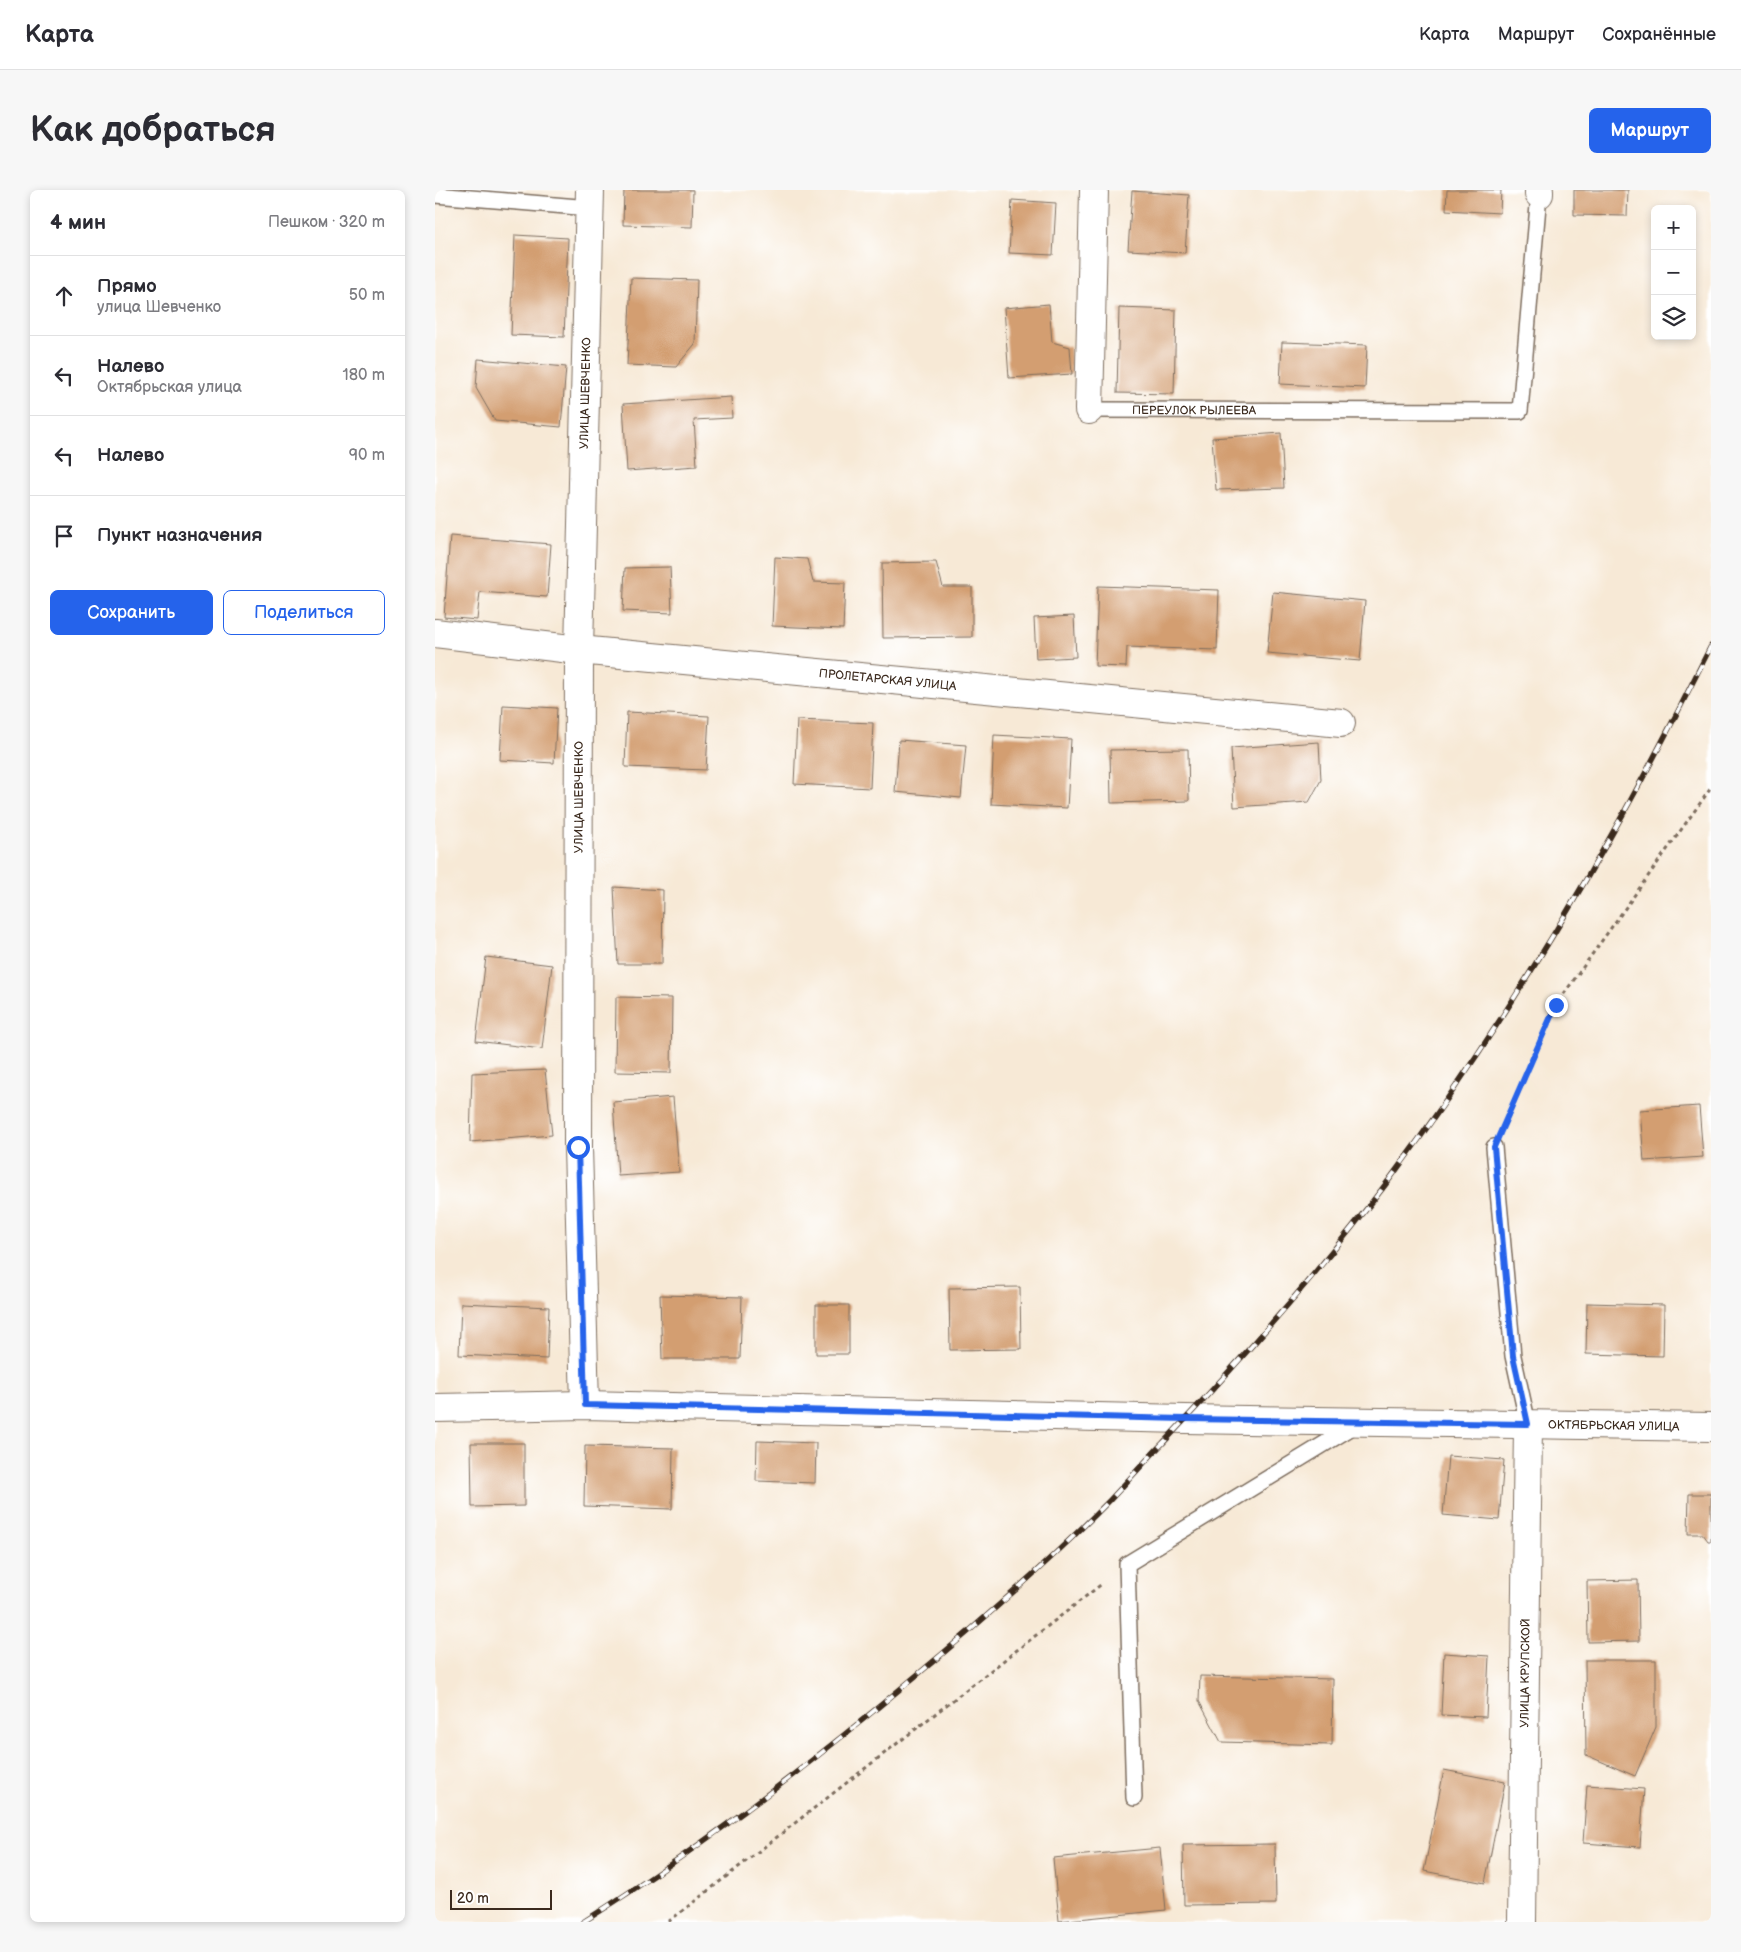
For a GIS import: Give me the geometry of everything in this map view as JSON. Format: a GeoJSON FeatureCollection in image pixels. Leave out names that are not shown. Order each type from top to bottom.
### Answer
{"type":"FeatureCollection","features":[{"type":"Feature","properties":{"kind":"street","name":"ПЕРЕУЛОК РЫЛЕЕВА"},"geometry":{"type":"LineString","coordinates":[[1089,410],[1094,190]]}},
{"type":"Feature","properties":{"kind":"street","name":"УЛИЦА ШЕВЧЕНКО"},"geometry":{"type":"LineString","coordinates":[[585,1405],[578,1147],[579,650],[590,199]]}},
{"type":"Feature","properties":{"kind":"street","name":"ПРОЛЕТАРСКАЯ УЛИЦА"},"geometry":{"type":"LineString","coordinates":[[435,633],[579,650],[1341,722]]}},
{"type":"Feature","properties":{"kind":"street","name":"ОКТЯБРЬСКАЯ УЛИЦА"},"geometry":{"type":"LineString","coordinates":[[435,1408],[585,1405],[1711,1428]]}},
{"type":"Feature","properties":{"kind":"street","name":"УЛИЦА КРУПСКОЙ"},"geometry":{"type":"LineString","coordinates":[[1522,1922],[1528,1424]]}},
{"type":"Feature","properties":{"kind":"lane","name":"ПЕРЕУЛОК РЫЛЕЕВА"},"geometry":{"type":"LineString","coordinates":[[1089,410],[1520,410],[1539,192]]}},
{"type":"Feature","properties":{"kind":"lane"},"geometry":{"type":"LineString","coordinates":[[435,195],[590,199]]}},
{"type":"Feature","properties":{"kind":"lane"},"geometry":{"type":"LineString","coordinates":[[1494,1147],[1513,1356],[1528,1424]]}},
{"type":"Feature","properties":{"kind":"lane"},"geometry":{"type":"LineString","coordinates":[[1134,1798],[1127,1564],[1362,1422]]}},
{"type":"Feature","properties":{"kind":"path"},"geometry":{"type":"LineString","coordinates":[[1494,1147],[1556,1005],[1711,788]]}},
{"type":"Feature","properties":{"kind":"path"},"geometry":{"type":"LineString","coordinates":[[668,1922],[1127,1564]]}},
{"type":"Feature","properties":{"kind":"building"},"geometry":{"type":"Polygon","coordinates":[[[624,190],[693,190],[692,227],[623,225],[624,190]]]}},
{"type":"Feature","properties":{"kind":"building"},"geometry":{"type":"Polygon","coordinates":[[[1447,190],[1501,190],[1500,213],[1446,210],[1447,190]]]}},
{"type":"Feature","properties":{"kind":"building"},"geometry":{"type":"Polygon","coordinates":[[[1574,190],[1628,190],[1627,216],[1574,215],[1574,190]]]}},
{"type":"Feature","properties":{"kind":"building"},"geometry":{"type":"Polygon","coordinates":[[[1132,191],[1189,195],[1185,253],[1128,250],[1132,191]]]}},
{"type":"Feature","properties":{"kind":"building"},"geometry":{"type":"Polygon","coordinates":[[[1012,200],[1056,203],[1053,255],[1009,253],[1012,200]]]}},
{"type":"Feature","properties":{"kind":"building"},"geometry":{"type":"Polygon","coordinates":[[[515,235],[568,238],[564,337],[511,335],[515,235]]]}},
{"type":"Feature","properties":{"kind":"building"},"geometry":{"type":"Polygon","coordinates":[[[631,278],[697,280],[695,344],[676,367],[627,365],[631,278]]]}},
{"type":"Feature","properties":{"kind":"building"},"geometry":{"type":"Polygon","coordinates":[[[1049,304],[1052,342],[1070,347],[1072,374],[1009,378],[1004,308],[1049,304]]]}},
{"type":"Feature","properties":{"kind":"building"},"geometry":{"type":"Polygon","coordinates":[[[1119,308],[1176,310],[1174,394],[1117,393],[1119,308]]]}},
{"type":"Feature","properties":{"kind":"building"},"geometry":{"type":"Polygon","coordinates":[[[1282,342],[1367,345],[1365,388],[1280,384],[1282,342]]]}},
{"type":"Feature","properties":{"kind":"building"},"geometry":{"type":"Polygon","coordinates":[[[478,359],[566,367],[561,427],[495,421],[476,388],[478,359]]]}},
{"type":"Feature","properties":{"kind":"building"},"geometry":{"type":"Polygon","coordinates":[[[731,397],[732,418],[694,420],[697,466],[627,471],[623,404],[731,397]]]}},
{"type":"Feature","properties":{"kind":"building"},"geometry":{"type":"Polygon","coordinates":[[[1281,433],[1284,488],[1216,490],[1212,438],[1281,433]]]}},
{"type":"Feature","properties":{"kind":"building"},"geometry":{"type":"Polygon","coordinates":[[[450,536],[551,544],[547,597],[480,592],[477,620],[444,617],[450,536]]]}},
{"type":"Feature","properties":{"kind":"building"},"geometry":{"type":"Polygon","coordinates":[[[775,557],[807,559],[813,582],[845,583],[843,629],[772,626],[775,557]]]}},
{"type":"Feature","properties":{"kind":"building"},"geometry":{"type":"Polygon","coordinates":[[[936,562],[943,587],[972,587],[972,637],[883,638],[882,563],[936,562]]]}},
{"type":"Feature","properties":{"kind":"building"},"geometry":{"type":"Polygon","coordinates":[[[670,567],[672,613],[623,611],[625,568],[670,567]]]}},
{"type":"Feature","properties":{"kind":"building"},"geometry":{"type":"Polygon","coordinates":[[[1098,586],[1219,590],[1217,650],[1127,647],[1126,667],[1095,666],[1098,586]]]}},
{"type":"Feature","properties":{"kind":"building"},"geometry":{"type":"Polygon","coordinates":[[[1273,592],[1365,601],[1360,661],[1267,653],[1273,592]]]}},
{"type":"Feature","properties":{"kind":"building"},"geometry":{"type":"Polygon","coordinates":[[[1074,616],[1076,657],[1036,659],[1034,618],[1074,616]]]}},
{"type":"Feature","properties":{"kind":"building"},"geometry":{"type":"Polygon","coordinates":[[[503,705],[557,708],[554,763],[500,760],[503,705]]]}},
{"type":"Feature","properties":{"kind":"building"},"geometry":{"type":"Polygon","coordinates":[[[627,712],[709,716],[706,770],[625,767],[627,712]]]}},
{"type":"Feature","properties":{"kind":"building"},"geometry":{"type":"Polygon","coordinates":[[[797,720],[873,723],[870,788],[794,784],[797,720]]]}},
{"type":"Feature","properties":{"kind":"building"},"geometry":{"type":"Polygon","coordinates":[[[994,735],[1071,739],[1067,808],[991,804],[994,735]]]}},
{"type":"Feature","properties":{"kind":"building"},"geometry":{"type":"Polygon","coordinates":[[[899,740],[966,745],[961,798],[895,792],[899,740]]]}},
{"type":"Feature","properties":{"kind":"building"},"geometry":{"type":"Polygon","coordinates":[[[1319,742],[1321,780],[1309,802],[1234,807],[1231,748],[1319,742]]]}},
{"type":"Feature","properties":{"kind":"building"},"geometry":{"type":"Polygon","coordinates":[[[1188,749],[1189,801],[1111,803],[1110,750],[1188,749]]]}},
{"type":"Feature","properties":{"kind":"building"},"geometry":{"type":"Polygon","coordinates":[[[614,887],[663,890],[662,964],[618,964],[614,887]]]}},
{"type":"Feature","properties":{"kind":"building"},"geometry":{"type":"Polygon","coordinates":[[[486,957],[552,965],[542,1049],[476,1041],[486,957]]]}},
{"type":"Feature","properties":{"kind":"building"},"geometry":{"type":"Polygon","coordinates":[[[616,997],[672,998],[671,1073],[615,1072],[616,997]]]}},
{"type":"Feature","properties":{"kind":"building"},"geometry":{"type":"Polygon","coordinates":[[[545,1070],[552,1135],[470,1142],[472,1073],[545,1070]]]}},
{"type":"Feature","properties":{"kind":"building"},"geometry":{"type":"Polygon","coordinates":[[[673,1097],[679,1172],[618,1176],[613,1102],[673,1097]]]}},
{"type":"Feature","properties":{"kind":"building"},"geometry":{"type":"Polygon","coordinates":[[[1699,1106],[1703,1157],[1644,1161],[1640,1110],[1699,1106]]]}},
{"type":"Feature","properties":{"kind":"building"},"geometry":{"type":"Polygon","coordinates":[[[1020,1287],[1021,1349],[950,1350],[949,1288],[1020,1287]]]}},
{"type":"Feature","properties":{"kind":"building"},"geometry":{"type":"Polygon","coordinates":[[[660,1295],[742,1297],[740,1359],[662,1359],[660,1295]]]}},
{"type":"Feature","properties":{"kind":"building"},"geometry":{"type":"Polygon","coordinates":[[[461,1303],[549,1307],[547,1359],[459,1355],[461,1303]]]}},
{"type":"Feature","properties":{"kind":"building"},"geometry":{"type":"Polygon","coordinates":[[[1587,1303],[1664,1305],[1663,1356],[1586,1354],[1587,1303]]]}},
{"type":"Feature","properties":{"kind":"building"},"geometry":{"type":"Polygon","coordinates":[[[816,1305],[849,1305],[849,1354],[816,1354],[816,1305]]]}},
{"type":"Feature","properties":{"kind":"building"},"geometry":{"type":"Polygon","coordinates":[[[757,1441],[816,1443],[815,1483],[756,1481],[757,1441]]]}},
{"type":"Feature","properties":{"kind":"building"},"geometry":{"type":"Polygon","coordinates":[[[471,1443],[524,1443],[524,1506],[472,1507],[471,1443]]]}},
{"type":"Feature","properties":{"kind":"building"},"geometry":{"type":"Polygon","coordinates":[[[585,1446],[673,1448],[672,1509],[584,1506],[585,1446]]]}},
{"type":"Feature","properties":{"kind":"building"},"geometry":{"type":"Polygon","coordinates":[[[1448,1456],[1504,1460],[1499,1520],[1443,1515],[1448,1456]]]}},
{"type":"Feature","properties":{"kind":"building"},"geometry":{"type":"Polygon","coordinates":[[[1689,1494],[1711,1494],[1711,1541],[1708,1541],[1703,1534],[1688,1534],[1689,1494]]]}},
{"type":"Feature","properties":{"kind":"building"},"geometry":{"type":"Polygon","coordinates":[[[1638,1580],[1639,1641],[1588,1642],[1587,1581],[1638,1580]]]}},
{"type":"Feature","properties":{"kind":"building"},"geometry":{"type":"Polygon","coordinates":[[[1444,1653],[1489,1656],[1486,1717],[1441,1715],[1444,1653]]]}},
{"type":"Feature","properties":{"kind":"building"},"geometry":{"type":"Polygon","coordinates":[[[1585,1660],[1656,1660],[1656,1727],[1635,1776],[1586,1755],[1585,1660]]]}},
{"type":"Feature","properties":{"kind":"building"},"geometry":{"type":"Polygon","coordinates":[[[1200,1676],[1333,1679],[1332,1745],[1221,1742],[1199,1701],[1200,1676]]]}},
{"type":"Feature","properties":{"kind":"building"},"geometry":{"type":"Polygon","coordinates":[[[1444,1770],[1505,1782],[1485,1883],[1424,1871],[1444,1770]]]}},
{"type":"Feature","properties":{"kind":"building"},"geometry":{"type":"Polygon","coordinates":[[[1587,1785],[1644,1789],[1640,1847],[1583,1843],[1587,1785]]]}},
{"type":"Feature","properties":{"kind":"building"},"geometry":{"type":"Polygon","coordinates":[[[1275,1844],[1276,1904],[1184,1905],[1183,1845],[1275,1844]]]}},
{"type":"Feature","properties":{"kind":"building"},"geometry":{"type":"Polygon","coordinates":[[[1160,1848],[1166,1910],[1059,1921],[1053,1858],[1160,1848]]]}},
{"type":"Feature","properties":{"kind":"railway"},"geometry":{"type":"LineString","coordinates":[[583,1922],[668,1866],[751,1807],[872,1713],[962,1637],[1038,1570],[1110,1500],[1251,1347],[1308,1281],[1389,1180],[1478,1053],[1521,987],[1602,852],[1640,784],[1711,646]]}},
{"type":"Feature","properties":{"kind":"route"},"geometry":{"type":"LineString","coordinates":[[578,1147],[585,1405],[1185,1419],[1528,1424],[1513,1356],[1494,1147],[1556,1005]]}}]}
